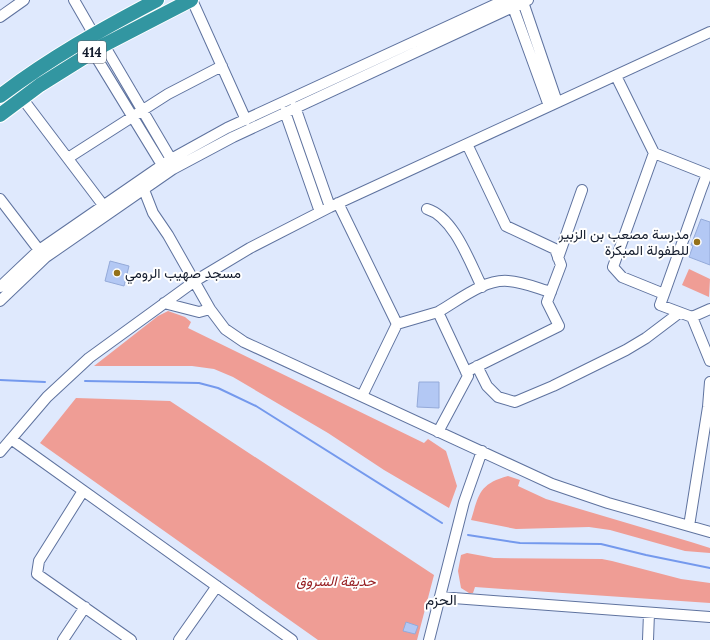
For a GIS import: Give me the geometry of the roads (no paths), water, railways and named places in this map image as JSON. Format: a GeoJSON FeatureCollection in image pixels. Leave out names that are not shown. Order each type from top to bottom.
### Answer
{"type":"FeatureCollection","features":[{"type":"Feature","properties":{"kind":"highway","name":"414"},"geometry":{"type":"LineString","coordinates":[[0,96],[28,75],[93,33],[157,0]]}},
{"type":"Feature","properties":{"kind":"highway","name":"414"},"geometry":{"type":"LineString","coordinates":[[0,115],[22,98],[99,48],[192,0]]}},
{"type":"Feature","properties":{"kind":"street"},"geometry":{"type":"LineString","coordinates":[[0,17],[24,0]]}},
{"type":"Feature","properties":{"kind":"street"},"geometry":{"type":"LineString","coordinates":[[74,0],[93,33]]}},
{"type":"Feature","properties":{"kind":"street"},"geometry":{"type":"LineString","coordinates":[[192,0],[246,120]]}},
{"type":"Feature","properties":{"kind":"street"},"geometry":{"type":"LineString","coordinates":[[517,1],[553,104]]}},
{"type":"Feature","properties":{"kind":"street"},"geometry":{"type":"LineString","coordinates":[[0,301],[46,257],[173,169],[284,112],[517,1]]}},
{"type":"Feature","properties":{"kind":"street"},"geometry":{"type":"LineString","coordinates":[[0,287],[39,250],[171,159],[246,120],[517,1]]}},
{"type":"Feature","properties":{"kind":"street"},"geometry":{"type":"LineString","coordinates":[[0,452],[47,397],[89,358],[195,281],[250,248],[334,205],[710,32]]}},
{"type":"Feature","properties":{"kind":"street"},"geometry":{"type":"LineString","coordinates":[[99,48],[143,111],[171,159]]}},
{"type":"Feature","properties":{"kind":"street"},"geometry":{"type":"LineString","coordinates":[[99,48],[133,117],[162,165]]}},
{"type":"Feature","properties":{"kind":"street"},"geometry":{"type":"LineString","coordinates":[[68,158],[168,94],[222,66]]}},
{"type":"Feature","properties":{"kind":"street"},"geometry":{"type":"LineString","coordinates":[[616,76],[654,154],[706,174],[706,191],[660,306],[692,317],[710,309]]}},
{"type":"Feature","properties":{"kind":"street"},"geometry":{"type":"LineString","coordinates":[[22,98],[103,205]]}},
{"type":"Feature","properties":{"kind":"street"},"geometry":{"type":"LineString","coordinates":[[295,107],[334,205],[397,324]]}},
{"type":"Feature","properties":{"kind":"street"},"geometry":{"type":"LineString","coordinates":[[284,112],[320,212]]}},
{"type":"Feature","properties":{"kind":"street"},"geometry":{"type":"LineString","coordinates":[[466,372],[559,326],[547,302],[561,265],[555,249],[506,226],[467,144]]}},
{"type":"Feature","properties":{"kind":"street"},"geometry":{"type":"LineString","coordinates":[[654,154],[613,267],[622,277],[664,294]]}},
{"type":"Feature","properties":{"kind":"street"},"geometry":{"type":"LineString","coordinates":[[144,190],[153,213],[168,235],[210,308],[225,329],[244,342],[552,484],[608,503],[710,532]]}},
{"type":"Feature","properties":{"kind":"street"},"geometry":{"type":"LineString","coordinates":[[558,258],[582,190]]}},
{"type":"Feature","properties":{"kind":"street"},"geometry":{"type":"LineString","coordinates":[[0,199],[39,250]]}},
{"type":"Feature","properties":{"kind":"street"},"geometry":{"type":"LineString","coordinates":[[427,209],[435,211],[447,222],[482,287]]}},
{"type":"Feature","properties":{"kind":"street"},"geometry":{"type":"LineString","coordinates":[[362,396],[397,324],[438,312],[482,287],[498,281],[509,281],[551,292]]}},
{"type":"Feature","properties":{"kind":"street"},"geometry":{"type":"LineString","coordinates":[[164,303],[199,312],[210,308]]}},
{"type":"Feature","properties":{"kind":"street"},"geometry":{"type":"LineString","coordinates":[[438,312],[468,376],[438,432]]}},
{"type":"Feature","properties":{"kind":"street"},"geometry":{"type":"LineString","coordinates":[[477,366],[487,386],[498,397],[515,402],[553,386],[626,350],[646,338],[679,313]]}},
{"type":"Feature","properties":{"kind":"street"},"geometry":{"type":"LineString","coordinates":[[692,317],[710,361]]}},
{"type":"Feature","properties":{"kind":"street"},"geometry":{"type":"LineString","coordinates":[[689,526],[709,407],[710,382]]}},
{"type":"Feature","properties":{"kind":"street"},"geometry":{"type":"LineString","coordinates":[[11,439],[292,640]]}},
{"type":"Feature","properties":{"kind":"street"},"geometry":{"type":"LineString","coordinates":[[432,638],[440,597],[464,502],[482,451]]}},
{"type":"Feature","properties":{"kind":"street"},"geometry":{"type":"LineString","coordinates":[[83,491],[39,561],[37,574],[131,640]]}},
{"type":"Feature","properties":{"kind":"street"},"geometry":{"type":"LineString","coordinates":[[179,640],[217,586]]}},
{"type":"Feature","properties":{"kind":"street"},"geometry":{"type":"LineString","coordinates":[[440,597],[710,617]]}},
{"type":"Feature","properties":{"kind":"street"},"geometry":{"type":"LineString","coordinates":[[63,640],[85,607]]}},
{"type":"Feature","properties":{"kind":"street"},"geometry":{"type":"LineString","coordinates":[[648,640],[650,613]]}},
{"type":"Feature","properties":{"kind":"waterway"},"geometry":{"type":"LineString","coordinates":[[0,380],[45,382]]}},
{"type":"Feature","properties":{"kind":"waterway"},"geometry":{"type":"LineString","coordinates":[[85,381],[199,383],[218,388],[256,406],[442,523]]}},
{"type":"Feature","properties":{"kind":"waterway"},"geometry":{"type":"LineString","coordinates":[[468,535],[520,543],[601,544],[710,568]]}},
{"type":"Feature","properties":{"kind":"place","name":"مدرسة مصعب بن الزبير للطفولة المبكرة"},"geometry":{"type":"Point","coordinates":[697,242]}},
{"type":"Feature","properties":{"kind":"place","name":"مسجد صهيب الرومي"},"geometry":{"type":"Point","coordinates":[117,273]}},
{"type":"Feature","properties":{"kind":"district","name":"الحزم"},"geometry":{"type":"Point","coordinates":[441,599]}},
{"type":"Feature","properties":{"kind":"park label","name":"حديقة الشروق"},"geometry":{"type":"Point","coordinates":[336,581]}}]}
